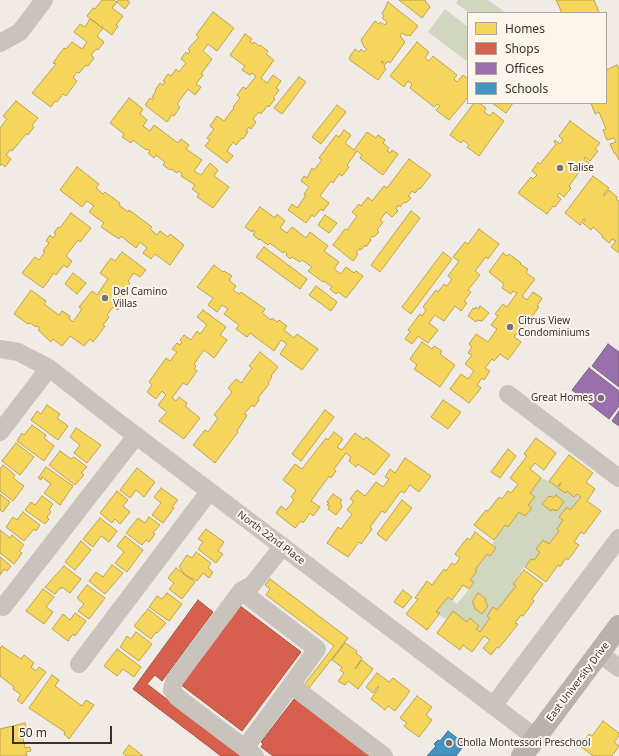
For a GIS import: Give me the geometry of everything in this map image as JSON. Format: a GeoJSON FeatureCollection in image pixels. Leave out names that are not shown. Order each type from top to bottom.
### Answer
{"type":"FeatureCollection","features":[{"type":"Feature","properties":{"kind":"main road","name":"East University Drive"},"geometry":{"type":"LineString","coordinates":[[522,756],[619,626]]}},
{"type":"Feature","properties":{"kind":"street"},"geometry":{"type":"LineString","coordinates":[[0,43],[20,32],[44,0]]}},
{"type":"Feature","properties":{"kind":"street","name":"North 22nd Place"},"geometry":{"type":"LineString","coordinates":[[0,349],[18,352],[49,368],[209,492],[283,546],[536,738]]}},
{"type":"Feature","properties":{"kind":"street"},"geometry":{"type":"LineString","coordinates":[[0,432],[49,368]]}},
{"type":"Feature","properties":{"kind":"street"},"geometry":{"type":"LineString","coordinates":[[508,394],[619,478]]}},
{"type":"Feature","properties":{"kind":"street"},"geometry":{"type":"LineString","coordinates":[[3,607],[136,436]]}},
{"type":"Feature","properties":{"kind":"street"},"geometry":{"type":"LineString","coordinates":[[79,664],[209,492]]}},
{"type":"Feature","properties":{"kind":"street"},"geometry":{"type":"LineString","coordinates":[[493,706],[619,538]]}},
{"type":"Feature","properties":{"kind":"street"},"geometry":{"type":"LineString","coordinates":[[241,591],[317,649],[291,685],[250,752],[176,696],[172,690],[174,681],[241,591],[252,585],[283,546]]}},
{"type":"Feature","properties":{"kind":"street"},"geometry":{"type":"LineString","coordinates":[[599,653],[619,668]]}},
{"type":"Feature","properties":{"kind":"street"},"geometry":{"type":"LineString","coordinates":[[291,685],[384,756]]}},
{"type":"Feature","properties":{"kind":"green space"},"geometry":{"type":"Polygon","coordinates":[[[458,0],[488,0],[505,12],[468,12],[456,3],[458,0]]]}},
{"type":"Feature","properties":{"kind":"green space"},"geometry":{"type":"Polygon","coordinates":[[[445,9],[467,26],[467,61],[428,32],[445,9]]]}},
{"type":"Feature","properties":{"kind":"green space"},"geometry":{"type":"Polygon","coordinates":[[[541,478],[549,481],[565,493],[567,491],[574,496],[577,494],[581,497],[570,510],[567,508],[559,517],[563,520],[557,529],[559,531],[549,544],[543,540],[537,549],[540,552],[534,560],[531,559],[525,566],[513,583],[516,586],[497,610],[493,607],[487,616],[490,618],[480,632],[476,629],[479,625],[470,619],[467,622],[453,612],[446,619],[439,615],[436,612],[448,597],[457,604],[474,583],[470,580],[477,571],[475,570],[487,554],[490,556],[496,548],[492,544],[505,525],[508,527],[519,512],[525,516],[531,508],[528,505],[534,497],[530,493],[541,478]],[[548,496],[542,504],[551,511],[552,509],[557,510],[564,501],[556,496],[554,498],[548,496]],[[478,593],[472,601],[474,603],[474,608],[482,614],[488,606],[485,601],[486,599],[478,593]]]}},
{"type":"Feature","properties":{"kind":"building: Homes"},"geometry":{"type":"Polygon","coordinates":[[[102,0],[114,0],[116,2],[118,0],[127,0],[130,2],[125,9],[117,2],[112,8],[123,16],[116,25],[118,26],[112,35],[87,16],[102,0]]]}},
{"type":"Feature","properties":{"kind":"building: Homes"},"geometry":{"type":"Polygon","coordinates":[[[399,0],[426,0],[425,1],[430,7],[422,18],[399,0]]]}},
{"type":"Feature","properties":{"kind":"building: Homes"},"geometry":{"type":"Polygon","coordinates":[[[556,0],[594,0],[599,12],[562,12],[556,0]]]}},
{"type":"Feature","properties":{"kind":"building: Homes"},"geometry":{"type":"Polygon","coordinates":[[[388,2],[418,26],[410,36],[402,33],[400,36],[405,42],[390,63],[388,61],[386,64],[382,61],[381,62],[385,65],[384,67],[386,69],[378,80],[349,58],[355,49],[359,52],[361,49],[364,52],[367,49],[364,47],[361,40],[375,21],[379,24],[380,22],[385,25],[387,22],[382,18],[384,16],[382,14],[388,2]]]}},
{"type":"Feature","properties":{"kind":"building: Homes"},"geometry":{"type":"Polygon","coordinates":[[[213,12],[234,28],[217,51],[208,44],[203,51],[212,59],[196,84],[201,87],[195,95],[188,89],[177,104],[180,107],[174,116],[172,115],[167,122],[145,105],[150,98],[153,100],[154,98],[152,97],[156,91],[155,90],[160,83],[163,85],[165,82],[163,81],[168,74],[171,76],[176,69],[179,72],[186,63],[181,59],[186,52],[188,54],[190,51],[188,49],[199,37],[196,35],[213,12]]]}},
{"type":"Feature","properties":{"kind":"building: Homes"},"geometry":{"type":"Polygon","coordinates":[[[90,19],[103,28],[97,36],[104,42],[98,50],[96,49],[91,55],[94,58],[88,66],[86,65],[73,77],[77,81],[66,96],[63,94],[51,107],[32,93],[56,64],[53,63],[64,48],[66,49],[72,42],[82,49],[87,42],[74,32],[80,24],[85,27],[90,19]]]}},
{"type":"Feature","properties":{"kind":"building: Homes"},"geometry":{"type":"Polygon","coordinates":[[[245,34],[252,39],[250,42],[253,44],[254,42],[259,46],[260,45],[268,51],[266,54],[274,60],[261,78],[267,83],[273,75],[281,81],[276,88],[279,90],[273,98],[275,99],[269,107],[268,105],[261,114],[259,112],[253,119],[256,122],[251,129],[249,127],[246,131],[248,132],[243,139],[242,138],[236,145],[233,142],[227,151],[233,156],[227,163],[205,146],[210,140],[207,138],[214,129],[210,126],[217,116],[224,121],[240,98],[237,95],[243,87],[246,89],[256,76],[252,73],[250,75],[242,70],[245,66],[230,55],[245,34]]]}},
{"type":"Feature","properties":{"kind":"building: Homes"},"geometry":{"type":"Polygon","coordinates":[[[417,42],[429,52],[425,58],[429,61],[433,56],[457,75],[454,79],[457,82],[463,75],[467,78],[467,98],[449,120],[436,110],[440,106],[437,104],[434,107],[410,88],[412,84],[408,81],[404,87],[390,76],[417,42]]]}},
{"type":"Feature","properties":{"kind":"building: Homes","name":"Talise"},"geometry":{"type":"Polygon","coordinates":[[[617,65],[619,69],[619,160],[610,144],[616,142],[614,138],[607,140],[603,130],[606,129],[599,112],[595,114],[591,104],[607,104],[607,70],[617,65]]]}},
{"type":"Feature","properties":{"kind":"building: Homes"},"geometry":{"type":"Polygon","coordinates":[[[299,77],[306,82],[282,114],[274,108],[299,77]]]}},
{"type":"Feature","properties":{"kind":"building: Homes"},"geometry":{"type":"Polygon","coordinates":[[[129,98],[143,109],[140,114],[147,120],[143,126],[150,131],[154,125],[178,143],[181,139],[189,145],[186,149],[202,160],[194,171],[201,175],[210,163],[218,170],[214,176],[229,187],[213,208],[197,197],[199,194],[192,189],[195,185],[181,176],[182,174],[179,171],[177,173],[171,169],[170,170],[163,165],[165,162],[156,155],[154,158],[148,153],[150,151],[147,149],[146,150],[133,140],[131,143],[122,137],[124,134],[110,123],[129,98]]]}},
{"type":"Feature","properties":{"kind":"building: Homes"},"geometry":{"type":"Polygon","coordinates":[[[16,101],[38,118],[32,125],[34,127],[28,135],[26,134],[12,151],[10,150],[6,155],[11,159],[5,167],[2,164],[0,166],[0,128],[7,119],[3,116],[16,101]]]}},
{"type":"Feature","properties":{"kind":"building: Homes"},"geometry":{"type":"Polygon","coordinates":[[[473,104],[480,104],[486,108],[484,112],[490,116],[493,112],[504,121],[479,156],[467,147],[469,145],[463,140],[461,143],[450,135],[473,104]]]}},
{"type":"Feature","properties":{"kind":"building: Homes"},"geometry":{"type":"Polygon","coordinates":[[[493,104],[512,104],[506,113],[493,104]]]}},
{"type":"Feature","properties":{"kind":"building: Homes"},"geometry":{"type":"Polygon","coordinates":[[[337,105],[346,112],[321,144],[312,137],[337,105]]]}},
{"type":"Feature","properties":{"kind":"building: Homes","name":"Talise"},"geometry":{"type":"Polygon","coordinates":[[[570,121],[600,143],[595,149],[598,151],[590,161],[585,157],[584,159],[589,163],[582,173],[580,171],[569,186],[571,188],[564,197],[559,193],[557,196],[561,199],[547,214],[518,193],[531,177],[533,179],[537,175],[532,171],[538,162],[540,164],[556,144],[554,142],[555,140],[560,144],[563,140],[559,136],[570,121]]]}},
{"type":"Feature","properties":{"kind":"building: Homes"},"geometry":{"type":"Polygon","coordinates":[[[344,130],[351,135],[345,143],[354,150],[367,132],[376,138],[378,135],[385,140],[383,143],[389,148],[387,151],[390,153],[392,150],[398,154],[383,175],[360,158],[362,155],[357,151],[347,165],[349,167],[342,176],[339,174],[333,183],[331,181],[320,196],[329,203],[323,211],[321,209],[314,217],[312,215],[306,223],[288,210],[292,204],[297,208],[306,195],[304,194],[309,187],[301,181],[304,176],[307,178],[312,168],[314,170],[322,160],[319,158],[336,135],[339,137],[344,130]]]}},
{"type":"Feature","properties":{"kind":"building: Homes"},"geometry":{"type":"Polygon","coordinates":[[[409,159],[431,175],[420,189],[419,188],[415,193],[412,191],[408,196],[411,198],[406,203],[404,202],[400,207],[398,205],[396,209],[398,211],[392,217],[386,212],[380,220],[383,222],[377,230],[379,232],[374,237],[372,236],[366,247],[365,245],[361,250],[359,249],[356,253],[358,254],[353,261],[333,245],[345,229],[347,230],[357,216],[352,212],[359,204],[361,206],[368,197],[372,201],[384,186],[387,188],[409,159]]]}},
{"type":"Feature","properties":{"kind":"building: Homes","name":"Del Camino Villas"},"geometry":{"type":"Polygon","coordinates":[[[77,167],[99,184],[96,188],[103,194],[105,192],[120,203],[119,205],[128,212],[129,210],[152,227],[150,229],[157,235],[160,231],[168,237],[170,234],[184,245],[170,265],[155,254],[151,259],[143,253],[147,248],[140,242],[136,248],[121,236],[119,239],[101,227],[104,223],[89,212],[94,206],[87,201],[82,207],[60,190],[77,167]]]}},
{"type":"Feature","properties":{"kind":"building: Homes","name":"Talise"},"geometry":{"type":"Polygon","coordinates":[[[593,176],[609,188],[603,195],[604,196],[609,190],[617,197],[616,199],[619,201],[619,253],[611,247],[616,241],[612,239],[609,243],[593,227],[591,230],[583,223],[586,220],[584,219],[580,225],[565,213],[593,176]]]}},
{"type":"Feature","properties":{"kind":"building: Homes"},"geometry":{"type":"Polygon","coordinates":[[[260,207],[275,218],[277,214],[285,221],[280,228],[287,233],[292,227],[306,238],[310,232],[328,246],[324,251],[339,262],[334,269],[341,274],[346,267],[354,273],[356,271],[363,276],[346,298],[338,292],[336,294],[330,289],[332,287],[308,271],[312,267],[302,260],[300,262],[292,257],[290,259],[286,255],[287,253],[284,251],[283,253],[270,243],[268,245],[260,239],[259,240],[253,235],[255,232],[253,230],[252,232],[245,227],[260,207]]]}},
{"type":"Feature","properties":{"kind":"building: Homes"},"geometry":{"type":"Polygon","coordinates":[[[411,211],[420,218],[380,272],[371,265],[411,211]]]}},
{"type":"Feature","properties":{"kind":"building: Homes"},"geometry":{"type":"Polygon","coordinates":[[[71,213],[91,228],[80,242],[78,240],[66,256],[72,261],[67,268],[64,265],[56,275],[54,273],[43,288],[22,273],[35,257],[39,260],[49,243],[46,241],[50,235],[53,238],[58,227],[60,228],[71,213]]]}},
{"type":"Feature","properties":{"kind":"building: Homes"},"geometry":{"type":"Polygon","coordinates":[[[325,215],[337,223],[329,233],[318,225],[325,215]]]}},
{"type":"Feature","properties":{"kind":"building: Homes"},"geometry":{"type":"Polygon","coordinates":[[[479,229],[499,244],[488,259],[486,257],[475,271],[480,275],[468,290],[471,292],[464,301],[467,303],[461,311],[455,306],[444,321],[435,315],[429,323],[438,330],[428,343],[418,336],[412,344],[405,339],[410,332],[408,330],[420,314],[422,316],[426,310],[423,307],[436,290],[438,292],[444,284],[447,286],[452,279],[448,276],[459,261],[453,257],[465,242],[468,244],[479,229]]]}},
{"type":"Feature","properties":{"kind":"building: Homes"},"geometry":{"type":"Polygon","coordinates":[[[264,247],[307,279],[300,289],[256,257],[264,247]]]}},
{"type":"Feature","properties":{"kind":"building: Homes","name":"Del Camino Villas"},"geometry":{"type":"Polygon","coordinates":[[[122,252],[146,270],[140,277],[134,273],[128,281],[130,283],[124,291],[128,293],[121,303],[122,304],[118,310],[113,307],[107,315],[109,317],[103,325],[105,326],[93,342],[90,339],[84,346],[70,336],[62,346],[53,339],[51,342],[38,330],[40,328],[37,326],[36,327],[30,323],[28,324],[14,314],[31,290],[46,301],[44,304],[59,315],[62,311],[70,316],[69,318],[73,322],[82,309],[79,307],[92,291],[97,295],[108,279],[100,273],[111,258],[115,261],[122,252]]]}},
{"type":"Feature","properties":{"kind":"building: Homes"},"geometry":{"type":"Polygon","coordinates":[[[443,252],[452,259],[411,314],[402,307],[443,252]]]}},
{"type":"Feature","properties":{"kind":"building: Homes","name":"Citrus View Condominiums"},"geometry":{"type":"Polygon","coordinates":[[[503,253],[507,256],[509,254],[521,263],[520,264],[528,269],[526,273],[535,279],[522,296],[527,300],[533,292],[542,298],[537,306],[539,307],[520,333],[518,331],[514,337],[521,342],[508,360],[500,354],[494,361],[492,359],[485,368],[490,371],[484,380],[482,378],[477,385],[481,388],[469,403],[450,389],[461,374],[468,379],[474,371],[465,364],[472,355],[468,353],[472,347],[469,344],[476,334],[488,342],[497,329],[491,325],[498,316],[495,314],[503,304],[507,307],[517,293],[513,291],[511,294],[502,288],[504,284],[489,272],[503,253]]]}},
{"type":"Feature","properties":{"kind":"building: Homes"},"geometry":{"type":"Polygon","coordinates":[[[214,265],[223,272],[224,271],[232,276],[229,280],[236,286],[233,290],[239,294],[241,292],[265,309],[262,313],[271,320],[272,318],[277,322],[279,320],[287,326],[284,330],[294,338],[297,334],[318,349],[302,370],[280,354],[287,344],[281,340],[274,351],[250,333],[247,337],[236,329],[239,325],[224,314],[228,309],[222,305],[217,312],[208,305],[213,298],[197,287],[214,265]]]}},
{"type":"Feature","properties":{"kind":"building: Homes"},"geometry":{"type":"Polygon","coordinates":[[[73,273],[86,283],[77,294],[65,284],[73,273]]]}},
{"type":"Feature","properties":{"kind":"building: Homes"},"geometry":{"type":"Polygon","coordinates":[[[316,286],[337,302],[331,311],[309,295],[316,286]]]}},
{"type":"Feature","properties":{"kind":"building: Homes"},"geometry":{"type":"Polygon","coordinates":[[[480,306],[489,313],[482,321],[477,320],[476,322],[468,316],[473,308],[475,309],[476,307],[479,309],[480,306]]]}},
{"type":"Feature","properties":{"kind":"building: Homes"},"geometry":{"type":"Polygon","coordinates":[[[203,310],[226,327],[220,335],[227,340],[214,358],[204,350],[194,364],[196,366],[194,369],[197,371],[187,385],[183,383],[172,398],[176,401],[179,397],[187,403],[185,406],[200,418],[184,439],[159,421],[167,412],[158,405],[166,395],[162,391],[156,399],[147,392],[152,385],[149,382],[166,358],[170,361],[177,352],[172,349],[177,343],[180,345],[182,342],[180,340],[184,335],[191,340],[197,331],[200,334],[207,325],[197,317],[203,310]]]}},
{"type":"Feature","properties":{"kind":"building: Homes"},"geometry":{"type":"Polygon","coordinates":[[[422,342],[432,349],[434,346],[442,351],[440,354],[455,365],[440,387],[414,369],[417,365],[410,359],[422,342]]]}},
{"type":"Feature","properties":{"kind":"building: Homes"},"geometry":{"type":"Polygon","coordinates":[[[260,352],[278,367],[271,376],[272,377],[268,383],[269,384],[258,398],[259,400],[254,407],[252,405],[244,414],[247,415],[237,431],[238,432],[215,463],[193,445],[205,430],[208,432],[218,418],[214,415],[232,392],[228,388],[236,379],[241,383],[252,368],[249,366],[260,352]]]}},
{"type":"Feature","properties":{"kind":"building: Homes"},"geometry":{"type":"Polygon","coordinates":[[[443,400],[461,412],[448,429],[431,417],[443,400]]]}},
{"type":"Feature","properties":{"kind":"building: Homes"},"geometry":{"type":"Polygon","coordinates":[[[47,405],[60,414],[57,418],[68,426],[58,440],[31,420],[37,411],[41,414],[47,405]]]}},
{"type":"Feature","properties":{"kind":"building: Homes"},"geometry":{"type":"Polygon","coordinates":[[[325,410],[334,417],[301,461],[292,454],[325,410]]]}},
{"type":"Feature","properties":{"kind":"building: Homes"},"geometry":{"type":"Polygon","coordinates":[[[32,425],[46,435],[44,438],[54,446],[44,461],[17,441],[22,433],[24,435],[32,425]]]}},
{"type":"Feature","properties":{"kind":"building: Homes"},"geometry":{"type":"Polygon","coordinates":[[[76,428],[101,445],[87,463],[74,453],[80,445],[70,437],[76,428]]]}},
{"type":"Feature","properties":{"kind":"building: Homes"},"geometry":{"type":"Polygon","coordinates":[[[334,432],[343,439],[337,447],[342,450],[355,433],[364,440],[366,437],[390,455],[374,475],[358,464],[356,467],[349,461],[351,457],[346,453],[334,469],[336,471],[331,478],[329,476],[311,501],[320,507],[313,516],[310,513],[303,523],[301,521],[295,528],[276,513],[281,506],[286,510],[294,500],[291,497],[296,490],[283,480],[295,464],[302,469],[326,438],[328,440],[334,432]]]}},
{"type":"Feature","properties":{"kind":"building: Homes"},"geometry":{"type":"Polygon","coordinates":[[[536,438],[556,453],[544,470],[535,463],[530,469],[541,478],[530,493],[535,497],[528,505],[532,508],[525,516],[519,512],[508,527],[505,525],[494,540],[474,525],[499,497],[502,499],[508,491],[511,493],[518,484],[510,478],[527,456],[524,454],[536,438]]]}},
{"type":"Feature","properties":{"kind":"building: Homes"},"geometry":{"type":"Polygon","coordinates":[[[16,443],[34,457],[20,475],[2,461],[16,443]]]}},
{"type":"Feature","properties":{"kind":"building: Homes"},"geometry":{"type":"Polygon","coordinates":[[[508,449],[516,456],[500,478],[491,472],[508,449]]]}},
{"type":"Feature","properties":{"kind":"building: Homes"},"geometry":{"type":"Polygon","coordinates":[[[60,451],[71,459],[74,457],[87,467],[81,473],[84,475],[75,485],[49,465],[60,451]]]}},
{"type":"Feature","properties":{"kind":"building: Homes"},"geometry":{"type":"Polygon","coordinates":[[[569,455],[593,473],[586,482],[595,489],[587,501],[601,511],[584,534],[581,532],[574,542],[579,545],[568,560],[566,558],[560,567],[558,565],[546,582],[525,567],[531,559],[534,560],[540,552],[536,549],[543,540],[549,544],[559,531],[557,529],[563,520],[559,517],[567,507],[570,510],[581,497],[577,494],[574,497],[567,491],[565,493],[558,488],[561,483],[557,487],[549,481],[569,455]]]}},
{"type":"Feature","properties":{"kind":"building: Homes"},"geometry":{"type":"Polygon","coordinates":[[[405,458],[431,476],[419,492],[410,485],[404,493],[401,491],[385,513],[382,511],[370,527],[372,529],[361,544],[359,542],[348,557],[327,543],[338,527],[341,529],[352,514],[347,510],[354,501],[350,499],[357,490],[365,496],[376,482],[383,487],[389,479],[385,477],[390,469],[395,473],[405,458]]]}},
{"type":"Feature","properties":{"kind":"building: Homes"},"geometry":{"type":"Polygon","coordinates":[[[3,465],[15,475],[13,478],[24,486],[13,501],[0,491],[0,469],[3,465]]]}},
{"type":"Feature","properties":{"kind":"building: Homes"},"geometry":{"type":"Polygon","coordinates":[[[46,467],[73,486],[60,505],[44,493],[51,484],[42,477],[41,480],[38,478],[46,467]]]}},
{"type":"Feature","properties":{"kind":"building: Homes"},"geometry":{"type":"Polygon","coordinates":[[[137,468],[155,482],[144,497],[136,490],[130,498],[120,490],[137,468]]]}},
{"type":"Feature","properties":{"kind":"building: Homes"},"geometry":{"type":"Polygon","coordinates":[[[161,488],[178,500],[172,507],[174,508],[163,523],[152,515],[161,503],[154,497],[161,488]]]}},
{"type":"Feature","properties":{"kind":"building: Homes"},"geometry":{"type":"Polygon","coordinates":[[[117,491],[128,500],[123,506],[130,512],[120,524],[115,519],[112,523],[100,513],[117,491]]]}},
{"type":"Feature","properties":{"kind":"building: Homes"},"geometry":{"type":"Polygon","coordinates":[[[0,494],[10,502],[3,512],[0,510],[0,494]]]}},
{"type":"Feature","properties":{"kind":"building: Homes"},"geometry":{"type":"Polygon","coordinates":[[[333,494],[342,500],[340,502],[342,507],[336,515],[328,509],[330,506],[327,505],[329,503],[327,502],[333,494]]]}},
{"type":"Feature","properties":{"kind":"building: Homes"},"geometry":{"type":"Polygon","coordinates":[[[556,495],[564,502],[557,511],[552,509],[551,511],[542,504],[549,496],[554,498],[556,495]]]}},
{"type":"Feature","properties":{"kind":"building: Homes"},"geometry":{"type":"Polygon","coordinates":[[[42,496],[53,504],[49,510],[51,512],[47,517],[49,519],[45,524],[25,510],[31,502],[35,505],[42,496]]]}},
{"type":"Feature","properties":{"kind":"building: Homes"},"geometry":{"type":"Polygon","coordinates":[[[402,500],[412,508],[386,541],[377,534],[402,500]]]}},
{"type":"Feature","properties":{"kind":"building: Homes"},"geometry":{"type":"Polygon","coordinates":[[[23,512],[40,525],[36,531],[34,529],[24,541],[6,527],[13,517],[17,520],[23,512]]]}},
{"type":"Feature","properties":{"kind":"building: Homes"},"geometry":{"type":"Polygon","coordinates":[[[149,517],[160,525],[153,533],[155,534],[149,542],[146,540],[142,545],[126,533],[138,518],[145,523],[149,517]]]}},
{"type":"Feature","properties":{"kind":"building: Homes"},"geometry":{"type":"Polygon","coordinates":[[[100,518],[117,531],[109,542],[101,536],[93,547],[83,539],[100,518]]]}},
{"type":"Feature","properties":{"kind":"building: Homes"},"geometry":{"type":"Polygon","coordinates":[[[206,529],[224,542],[218,551],[223,554],[216,563],[198,549],[203,542],[198,539],[206,529]]]}},
{"type":"Feature","properties":{"kind":"building: Homes"},"geometry":{"type":"Polygon","coordinates":[[[0,530],[10,538],[12,535],[24,545],[19,551],[22,553],[14,564],[0,553],[0,530]]]}},
{"type":"Feature","properties":{"kind":"building: Homes"},"geometry":{"type":"Polygon","coordinates":[[[475,532],[496,548],[490,556],[487,554],[475,570],[477,571],[470,580],[474,582],[469,589],[463,585],[452,600],[448,597],[436,612],[440,613],[427,630],[406,614],[418,599],[415,598],[427,581],[432,585],[444,569],[446,571],[452,563],[455,565],[460,558],[455,554],[467,538],[470,540],[475,532]]]}},
{"type":"Feature","properties":{"kind":"building: Homes"},"geometry":{"type":"Polygon","coordinates":[[[125,536],[143,550],[127,572],[115,563],[124,552],[117,546],[125,536]]]}},
{"type":"Feature","properties":{"kind":"building: Homes"},"geometry":{"type":"Polygon","coordinates":[[[81,541],[91,550],[75,570],[65,562],[81,541]]]}},
{"type":"Feature","properties":{"kind":"building: Homes"},"geometry":{"type":"Polygon","coordinates":[[[196,552],[211,563],[208,568],[213,572],[209,578],[203,573],[197,581],[185,575],[179,567],[187,555],[192,558],[196,552]]]}},
{"type":"Feature","properties":{"kind":"building: Homes"},"geometry":{"type":"Polygon","coordinates":[[[0,557],[11,566],[7,571],[4,569],[0,575],[0,557]]]}},
{"type":"Feature","properties":{"kind":"building: Homes"},"geometry":{"type":"Polygon","coordinates":[[[112,565],[123,573],[105,594],[89,581],[96,572],[103,577],[112,565]]]}},
{"type":"Feature","properties":{"kind":"building: Homes"},"geometry":{"type":"Polygon","coordinates":[[[64,566],[81,579],[70,593],[62,587],[55,594],[45,587],[64,566]]]}},
{"type":"Feature","properties":{"kind":"building: Homes"},"geometry":{"type":"Polygon","coordinates":[[[176,568],[195,582],[182,599],[169,589],[174,583],[168,578],[176,568]]]}},
{"type":"Feature","properties":{"kind":"building: Homes"},"geometry":{"type":"Polygon","coordinates":[[[524,570],[543,584],[532,599],[534,601],[523,616],[521,615],[515,623],[518,624],[499,648],[497,647],[491,655],[483,648],[490,640],[484,636],[472,652],[463,645],[460,650],[437,633],[453,611],[467,622],[470,618],[479,626],[476,629],[480,632],[490,618],[487,616],[493,607],[497,610],[516,586],[513,584],[524,570]]]}},
{"type":"Feature","properties":{"kind":"building: Homes"},"geometry":{"type":"Polygon","coordinates":[[[270,579],[348,638],[309,688],[304,685],[334,646],[266,595],[270,589],[265,585],[270,579]]]}},
{"type":"Feature","properties":{"kind":"building: Homes"},"geometry":{"type":"Polygon","coordinates":[[[87,585],[105,598],[89,619],[78,611],[84,604],[77,598],[87,585]]]}},
{"type":"Feature","properties":{"kind":"building: Homes"},"geometry":{"type":"Polygon","coordinates":[[[43,589],[54,597],[46,607],[53,612],[44,624],[26,611],[43,589]]]}},
{"type":"Feature","properties":{"kind":"building: Homes"},"geometry":{"type":"Polygon","coordinates":[[[403,590],[412,597],[403,608],[394,602],[403,590]]]}},
{"type":"Feature","properties":{"kind":"building: Homes"},"geometry":{"type":"Polygon","coordinates":[[[167,593],[182,604],[169,621],[149,607],[157,596],[162,599],[167,593]]]}},
{"type":"Feature","properties":{"kind":"building: Homes"},"geometry":{"type":"Polygon","coordinates":[[[478,593],[486,599],[485,601],[488,606],[482,614],[474,608],[474,603],[472,602],[478,593]]]}},
{"type":"Feature","properties":{"kind":"building: Homes"},"geometry":{"type":"Polygon","coordinates":[[[148,609],[166,623],[151,639],[134,626],[148,609]]]}},
{"type":"Feature","properties":{"kind":"building: Homes"},"geometry":{"type":"Polygon","coordinates":[[[75,613],[86,621],[75,636],[73,634],[68,641],[52,629],[63,614],[70,620],[75,613]]]}},
{"type":"Feature","properties":{"kind":"building: Homes"},"geometry":{"type":"Polygon","coordinates":[[[136,632],[152,644],[139,661],[120,647],[127,636],[131,639],[136,632]]]}},
{"type":"Feature","properties":{"kind":"building: Homes"},"geometry":{"type":"Polygon","coordinates":[[[345,643],[357,651],[356,653],[362,658],[355,669],[362,660],[373,669],[358,689],[348,681],[345,685],[338,681],[344,673],[340,670],[342,667],[332,660],[345,643]]]}},
{"type":"Feature","properties":{"kind":"building: Homes"},"geometry":{"type":"Polygon","coordinates":[[[2,646],[21,659],[24,655],[34,663],[31,667],[36,671],[39,667],[46,672],[22,704],[17,700],[21,695],[13,689],[14,687],[0,676],[0,648],[2,646]]]}},
{"type":"Feature","properties":{"kind":"building: Homes"},"geometry":{"type":"Polygon","coordinates":[[[117,649],[141,667],[134,677],[123,669],[117,676],[104,666],[117,649]]]}},
{"type":"Feature","properties":{"kind":"building: Homes"},"geometry":{"type":"Polygon","coordinates":[[[377,673],[389,682],[393,678],[410,691],[395,711],[388,706],[385,710],[371,699],[379,687],[378,686],[373,693],[366,687],[377,673]]]}},
{"type":"Feature","properties":{"kind":"building: Homes"},"geometry":{"type":"Polygon","coordinates":[[[52,675],[59,680],[55,686],[82,706],[86,700],[94,705],[69,739],[64,734],[65,732],[29,708],[52,675]]]}},
{"type":"Feature","properties":{"kind":"building: Homes"},"geometry":{"type":"Polygon","coordinates":[[[417,696],[432,707],[426,715],[432,720],[419,737],[404,726],[407,723],[400,718],[417,696]]]}},
{"type":"Feature","properties":{"kind":"building: Homes"},"geometry":{"type":"Polygon","coordinates":[[[603,721],[619,733],[619,736],[614,742],[619,746],[612,756],[593,756],[580,746],[589,734],[592,736],[603,721]]]}},
{"type":"Feature","properties":{"kind":"building: Homes"},"geometry":{"type":"Polygon","coordinates":[[[25,723],[27,733],[22,734],[25,748],[30,747],[31,751],[26,752],[27,756],[0,756],[0,729],[25,723]]]}},
{"type":"Feature","properties":{"kind":"building: Homes"},"geometry":{"type":"Polygon","coordinates":[[[129,745],[143,756],[126,756],[123,753],[129,745]]]}},
{"type":"Feature","properties":{"kind":"building: Shops"},"geometry":{"type":"Polygon","coordinates":[[[198,600],[213,612],[162,681],[155,675],[147,684],[241,756],[221,756],[133,689],[198,600]]]}},
{"type":"Feature","properties":{"kind":"building: Shops"},"geometry":{"type":"Polygon","coordinates":[[[239,605],[301,652],[242,731],[180,684],[239,605]]]}},
{"type":"Feature","properties":{"kind":"building: Shops"},"geometry":{"type":"Polygon","coordinates":[[[298,698],[374,756],[273,756],[261,747],[263,744],[261,742],[294,699],[296,701],[298,698]]]}},
{"type":"Feature","properties":{"kind":"building: Offices"},"geometry":{"type":"Polygon","coordinates":[[[608,344],[619,352],[619,387],[592,366],[608,344]]]}},
{"type":"Feature","properties":{"kind":"building: Offices","name":"Great Homes"},"geometry":{"type":"Polygon","coordinates":[[[589,368],[619,391],[619,406],[609,419],[572,390],[589,368]]]}},
{"type":"Feature","properties":{"kind":"building: Offices"},"geometry":{"type":"Polygon","coordinates":[[[619,411],[619,426],[612,421],[619,411]]]}},
{"type":"Feature","properties":{"kind":"building: Schools","name":"Cholla Montessori Preschool"},"geometry":{"type":"Polygon","coordinates":[[[448,731],[465,744],[456,756],[427,756],[436,746],[434,744],[438,740],[440,741],[448,731]]]}},
{"type":"Feature","properties":{"kind":"place","name":"Talise"},"geometry":{"type":"Point","coordinates":[560,168]}},
{"type":"Feature","properties":{"kind":"place","name":"Del Camino Villas"},"geometry":{"type":"Point","coordinates":[105,298]}},
{"type":"Feature","properties":{"kind":"place","name":"Citrus View Condominiums"},"geometry":{"type":"Point","coordinates":[510,327]}},
{"type":"Feature","properties":{"kind":"place","name":"Great Homes"},"geometry":{"type":"Point","coordinates":[601,398]}},
{"type":"Feature","properties":{"kind":"place","name":"Cholla Montessori Preschool"},"geometry":{"type":"Point","coordinates":[449,743]}}]}
